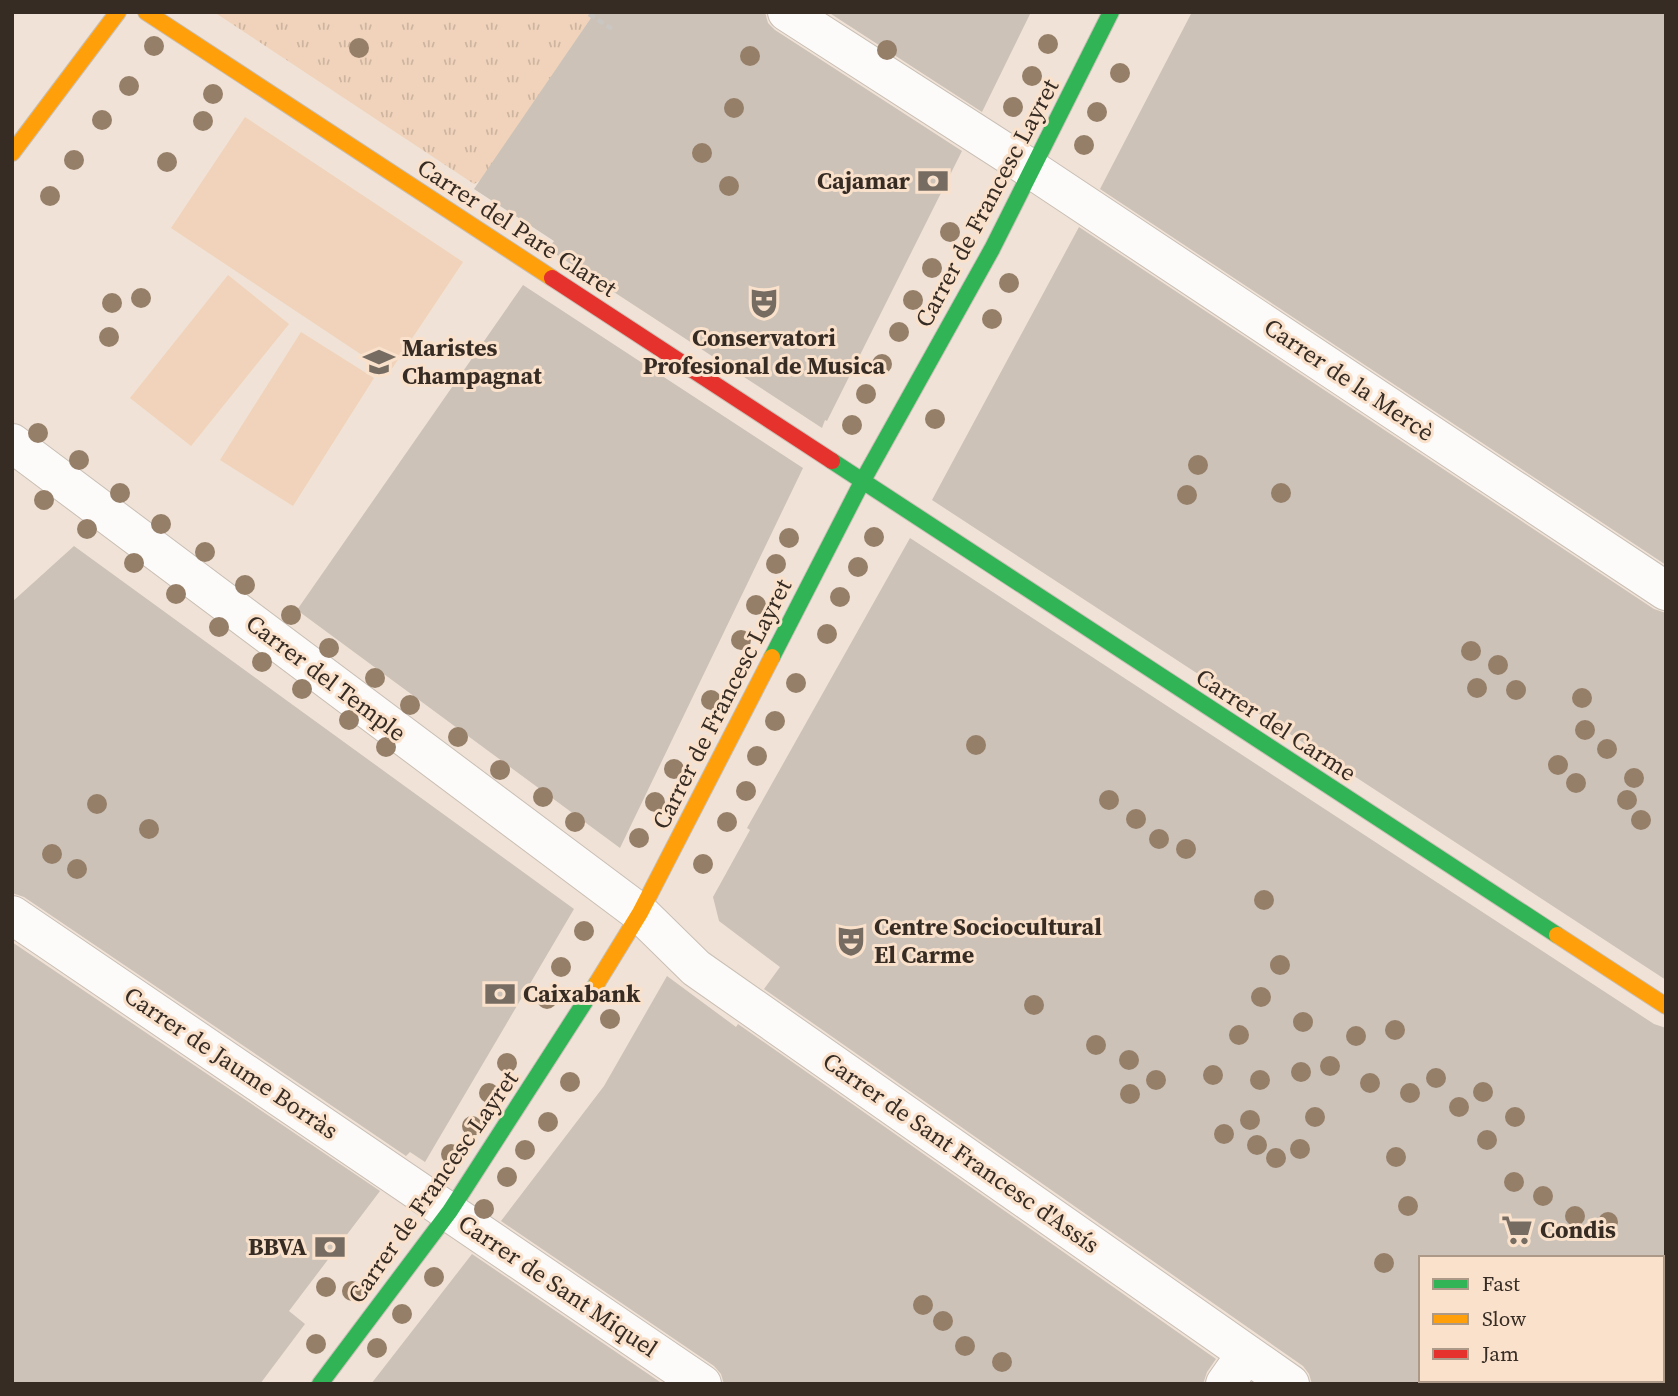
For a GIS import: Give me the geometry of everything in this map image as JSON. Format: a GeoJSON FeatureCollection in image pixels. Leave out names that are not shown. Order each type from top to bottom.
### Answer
{"type":"FeatureCollection","features":[{"type":"Feature","properties":{"kind":"street"},"geometry":{"type":"LineString","coordinates":[[12,153],[118,12]]}},
{"type":"Feature","properties":{"kind":"street","name":"Carrer del Pare Claret"},"geometry":{"type":"LineString","coordinates":[[146,12],[862,482]]}},
{"type":"Feature","properties":{"kind":"street","name":"Carrer de la Mercè"},"geometry":{"type":"LineString","coordinates":[[787,12],[1031,169],[1666,591]]}},
{"type":"Feature","properties":{"kind":"street","name":"Carrer de Francesc Layret"},"geometry":{"type":"LineString","coordinates":[[320,1384],[450,1211],[562,1040],[640,913],[862,482],[992,249],[1111,12]]}},
{"type":"Feature","properties":{"kind":"street","name":"Carrer del Temple"},"geometry":{"type":"LineString","coordinates":[[12,443],[640,913]]}},
{"type":"Feature","properties":{"kind":"street","name":"Carrer del Carme"},"geometry":{"type":"LineString","coordinates":[[862,482],[1666,1006]]}},
{"type":"Feature","properties":{"kind":"street","name":"Carrer de Sant Francesc d'Assís"},"geometry":{"type":"LineString","coordinates":[[640,913],[696,968],[1236,1369],[1290,1384]]}},
{"type":"Feature","properties":{"kind":"street","name":"Carrer de Jaume Borràs"},"geometry":{"type":"LineString","coordinates":[[12,915],[450,1211]]}},
{"type":"Feature","properties":{"kind":"street","name":"Carrer de Sant Miquel"},"geometry":{"type":"LineString","coordinates":[[450,1211],[702,1384]]}},
{"type":"Feature","properties":{"kind":"path"},"geometry":{"type":"LineString","coordinates":[[589,14],[612,29]]}},
{"type":"Feature","properties":{"kind":"green space"},"geometry":{"type":"Polygon","coordinates":[[[214,12],[595,12],[481,180],[474,184],[214,12]]]}},
{"type":"Feature","properties":{"kind":"green space"},"geometry":{"type":"Polygon","coordinates":[[[245,117],[463,262],[389,373],[171,228],[245,117]]]}},
{"type":"Feature","properties":{"kind":"green space"},"geometry":{"type":"Polygon","coordinates":[[[228,275],[289,324],[191,446],[130,398],[228,275]]]}},
{"type":"Feature","properties":{"kind":"green space"},"geometry":{"type":"Polygon","coordinates":[[[301,332],[374,378],[293,506],[220,460],[301,332]]]}},
{"type":"Feature","properties":{"kind":"building"},"geometry":{"type":"Polygon","coordinates":[[[595,12],[765,12],[768,23],[775,30],[962,151],[822,428],[548,249],[554,241],[474,189],[595,12]]]}},
{"type":"Feature","properties":{"kind":"building"},"geometry":{"type":"Polygon","coordinates":[[[828,12],[1031,12],[982,112],[828,12]]]}},
{"type":"Feature","properties":{"kind":"building"},"geometry":{"type":"Polygon","coordinates":[[[1192,12],[1666,12],[1666,565],[1100,189],[1192,12]]]}},
{"type":"Feature","properties":{"kind":"building"},"geometry":{"type":"Polygon","coordinates":[[[1079,227],[1654,609],[1666,613],[1666,980],[932,500],[1079,227]]]}},
{"type":"Feature","properties":{"kind":"building"},"geometry":{"type":"Polygon","coordinates":[[[523,285],[803,468],[620,848],[297,610],[523,285]]]}},
{"type":"Feature","properties":{"kind":"building"},"geometry":{"type":"Polygon","coordinates":[[[910,538],[1654,1024],[1666,1028],[1666,1258],[1419,1256],[1421,1384],[1312,1384],[1303,1366],[764,989],[780,967],[719,921],[713,897],[750,830],[747,828],[910,538]]]}},
{"type":"Feature","properties":{"kind":"building"},"geometry":{"type":"Polygon","coordinates":[[[74,546],[574,909],[425,1162],[410,1152],[406,1156],[24,897],[12,893],[12,602],[74,546]]]}},
{"type":"Feature","properties":{"kind":"building"},"geometry":{"type":"Polygon","coordinates":[[[12,942],[380,1191],[289,1311],[305,1324],[260,1384],[12,1384],[12,942]]]}},
{"type":"Feature","properties":{"kind":"building"},"geometry":{"type":"Polygon","coordinates":[[[667,976],[736,1027],[738,1024],[1216,1359],[1203,1384],[724,1384],[721,1374],[714,1366],[501,1221],[604,1086],[667,976]]]}},
{"type":"Feature","properties":{"kind":"building"},"geometry":{"type":"Polygon","coordinates":[[[472,1254],[663,1384],[371,1384],[472,1254]]]}},
{"type":"Feature","properties":{"kind":"traffic: fast"},"geometry":{"type":"LineString","coordinates":[[772,657],[862,482],[992,249],[1111,12]]}},
{"type":"Feature","properties":{"kind":"traffic: fast"},"geometry":{"type":"LineString","coordinates":[[832,461],[1557,935]]}},
{"type":"Feature","properties":{"kind":"traffic: fast"},"geometry":{"type":"LineString","coordinates":[[320,1384],[450,1211],[597,983]]}},
{"type":"Feature","properties":{"kind":"traffic: slow"},"geometry":{"type":"LineString","coordinates":[[12,153],[118,12]]}},
{"type":"Feature","properties":{"kind":"traffic: slow"},"geometry":{"type":"LineString","coordinates":[[146,12],[552,278]]}},
{"type":"Feature","properties":{"kind":"traffic: slow"},"geometry":{"type":"LineString","coordinates":[[597,983],[640,913],[772,657]]}},
{"type":"Feature","properties":{"kind":"traffic: slow"},"geometry":{"type":"LineString","coordinates":[[1557,935],[1666,1006]]}},
{"type":"Feature","properties":{"kind":"traffic: jam"},"geometry":{"type":"LineString","coordinates":[[552,278],[832,461]]}},
{"type":"Feature","properties":{"kind":"place","name":"Cajamar"},"geometry":{"type":"Point","coordinates":[933,181]}},
{"type":"Feature","properties":{"kind":"place","name":"Conservatori Profesional de Musica"},"geometry":{"type":"Point","coordinates":[764,303]}},
{"type":"Feature","properties":{"kind":"place","name":"Maristes Champagnat"},"geometry":{"type":"Point","coordinates":[379,362]}},
{"type":"Feature","properties":{"kind":"place","name":"Centre Sociocultural El Carme"},"geometry":{"type":"Point","coordinates":[851,941]}},
{"type":"Feature","properties":{"kind":"place","name":"Caixabank"},"geometry":{"type":"Point","coordinates":[500,994]}},
{"type":"Feature","properties":{"kind":"place","name":"Condis"},"geometry":{"type":"Point","coordinates":[1517,1230]}},
{"type":"Feature","properties":{"kind":"place","name":"BBVA"},"geometry":{"type":"Point","coordinates":[330,1247]}}]}
